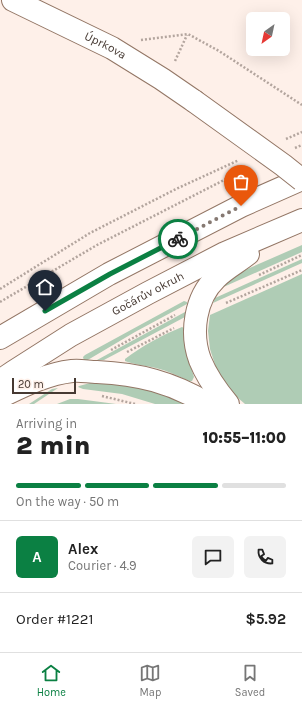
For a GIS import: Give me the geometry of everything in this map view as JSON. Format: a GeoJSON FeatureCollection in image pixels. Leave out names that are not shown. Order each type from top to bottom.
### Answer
{"type":"FeatureCollection","features":[{"type":"Feature","properties":{"kind":"main road","name":"Úprkova"},"geometry":{"type":"LineString","coordinates":[[13,0],[112,48],[162,79],[302,180]]}},
{"type":"Feature","properties":{"kind":"main road"},"geometry":{"type":"LineString","coordinates":[[241,206],[295,158]]}},
{"type":"Feature","properties":{"kind":"main road"},"geometry":{"type":"LineString","coordinates":[[0,338],[110,274],[241,206],[302,180]]}},
{"type":"Feature","properties":{"kind":"main road"},"geometry":{"type":"LineString","coordinates":[[228,404],[217,391],[207,375],[200,359],[196,345],[195,328],[198,310],[206,290],[219,275],[300,220]]}},
{"type":"Feature","properties":{"kind":"main road","name":"Gočárův okruh"},"geometry":{"type":"LineString","coordinates":[[0,381],[71,335],[148,293],[225,253],[300,220]]}},
{"type":"Feature","properties":{"kind":"main road"},"geometry":{"type":"LineString","coordinates":[[0,397],[33,381],[52,375],[72,371],[106,372],[136,375],[165,383],[193,395],[208,404]]}},
{"type":"Feature","properties":{"kind":"path"},"geometry":{"type":"LineString","coordinates":[[140,40],[188,34],[220,51],[302,105]]}},
{"type":"Feature","properties":{"kind":"path"},"geometry":{"type":"LineString","coordinates":[[174,63],[188,34]]}},
{"type":"Feature","properties":{"kind":"path"},"geometry":{"type":"LineString","coordinates":[[280,142],[302,132]]}},
{"type":"Feature","properties":{"kind":"path"},"geometry":{"type":"LineString","coordinates":[[295,158],[302,145]]}},
{"type":"Feature","properties":{"kind":"path"},"geometry":{"type":"LineString","coordinates":[[0,289],[90,233],[245,157]]}},
{"type":"Feature","properties":{"kind":"path"},"geometry":{"type":"LineString","coordinates":[[0,302],[97,245],[228,178],[255,166]]}},
{"type":"Feature","properties":{"kind":"path"},"geometry":{"type":"LineString","coordinates":[[255,276],[302,255]]}},
{"type":"Feature","properties":{"kind":"path"},"geometry":{"type":"LineString","coordinates":[[106,353],[198,310],[224,304],[302,270]]}},
{"type":"Feature","properties":{"kind":"path"},"geometry":{"type":"LineString","coordinates":[[124,353],[198,310]]}},
{"type":"Feature","properties":{"kind":"path"},"geometry":{"type":"LineString","coordinates":[[97,396],[105,396],[135,404]]}},
{"type":"Feature","properties":{"kind":"green space"},"geometry":{"type":"Polygon","coordinates":[[[302,245],[302,252],[219,289],[236,274],[302,245]]]}},
{"type":"Feature","properties":{"kind":"green space"},"geometry":{"type":"Polygon","coordinates":[[[302,259],[302,263],[213,303],[215,298],[302,259]]]}},
{"type":"Feature","properties":{"kind":"green space"},"geometry":{"type":"Polygon","coordinates":[[[302,274],[302,404],[245,404],[230,391],[217,371],[210,349],[208,331],[210,315],[302,274]]]}},
{"type":"Feature","properties":{"kind":"green space"},"geometry":{"type":"Polygon","coordinates":[[[184,301],[187,302],[187,304],[84,361],[83,357],[85,355],[184,301]]]}},
{"type":"Feature","properties":{"kind":"green space"},"geometry":{"type":"Polygon","coordinates":[[[185,312],[185,317],[104,360],[97,360],[185,312]]]}},
{"type":"Feature","properties":{"kind":"green space"},"geometry":{"type":"Polygon","coordinates":[[[182,327],[184,328],[185,347],[194,377],[192,381],[160,369],[125,361],[125,359],[145,345],[182,327]]]}},
{"type":"Feature","properties":{"kind":"green space"},"geometry":{"type":"Polygon","coordinates":[[[109,382],[153,390],[187,404],[155,404],[122,394],[78,387],[90,383],[109,382]]]}},
{"type":"Feature","properties":{"kind":"green space"},"geometry":{"type":"Polygon","coordinates":[[[58,388],[34,404],[29,404],[52,389],[58,388]]]}},
{"type":"Feature","properties":{"kind":"green space"},"geometry":{"type":"Polygon","coordinates":[[[70,399],[78,399],[116,404],[57,404],[70,399]]]}},
{"type":"Feature","properties":{"kind":"way so far"},"geometry":{"type":"LineString","coordinates":[[178,239],[241,206]]}},
{"type":"Feature","properties":{"kind":"route"},"geometry":{"type":"LineString","coordinates":[[45,311],[110,274],[178,239]]}}]}
